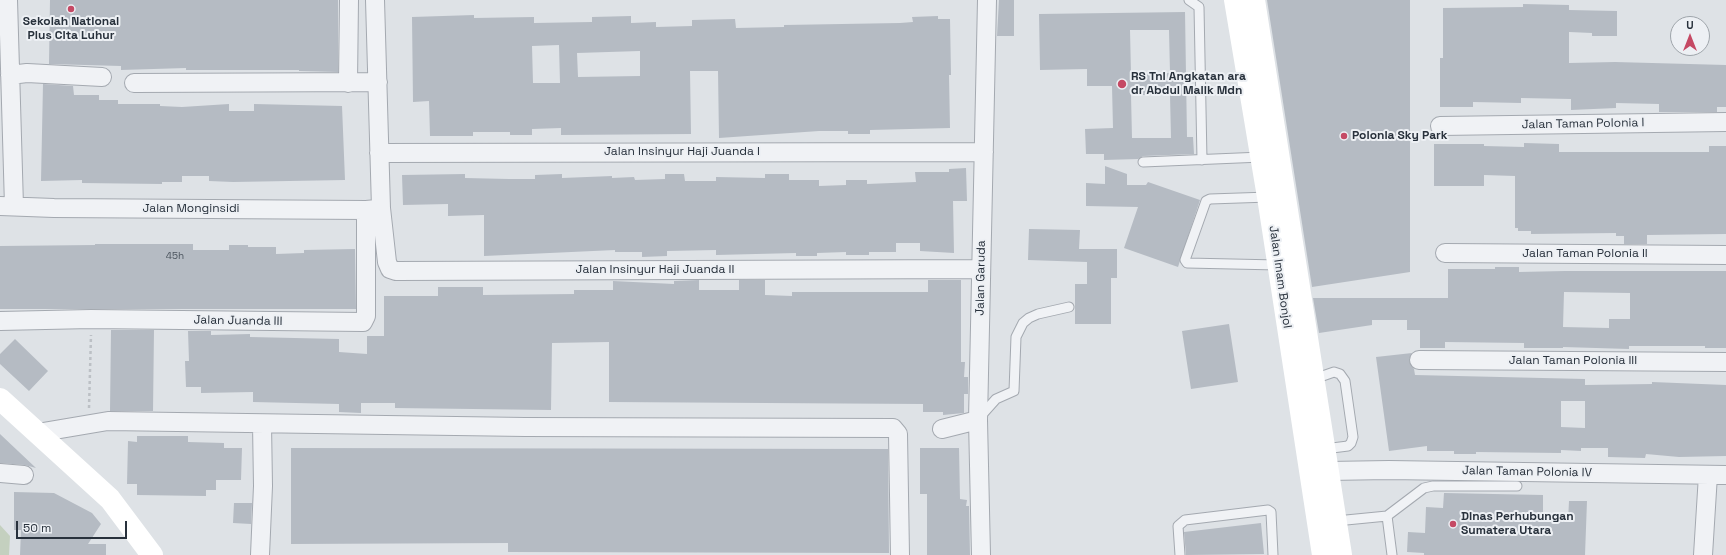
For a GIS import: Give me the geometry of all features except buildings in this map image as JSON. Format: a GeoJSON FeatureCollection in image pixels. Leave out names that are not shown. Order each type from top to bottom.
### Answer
{"type":"FeatureCollection","features":[{"type":"Feature","properties":{"kind":"main road","name":"Jalan Imam Bonjol"},"geometry":{"type":"LineString","coordinates":[[1236,0],[1270,156],[1293,306],[1309,392],[1324,449],[1328,471],[1336,521],[1326,554]]}},
{"type":"Feature","properties":{"kind":"main road","name":"Jalan Imam Bonjol"},"geometry":{"type":"LineString","coordinates":[[1254,0],[1270,156]]}},
{"type":"Feature","properties":{"kind":"main road","name":"Jalan Imam Bonjol"},"geometry":{"type":"LineString","coordinates":[[1277,197],[1278,265],[1293,306]]}},
{"type":"Feature","properties":{"kind":"main road","name":"Jalan Imam Bonjol"},"geometry":{"type":"LineString","coordinates":[[1309,392],[1326,554]]}},
{"type":"Feature","properties":{"kind":"main road"},"geometry":{"type":"LineString","coordinates":[[0,399],[110,499],[152,555]]}},
{"type":"Feature","properties":{"kind":"street"},"geometry":{"type":"LineString","coordinates":[[7,206],[10,75],[8,0]]}},
{"type":"Feature","properties":{"kind":"street"},"geometry":{"type":"LineString","coordinates":[[348,83],[349,0]]}},
{"type":"Feature","properties":{"kind":"street"},"geometry":{"type":"LineString","coordinates":[[373,209],[379,152],[375,0]]}},
{"type":"Feature","properties":{"kind":"street","name":"Jalan Garuda"},"geometry":{"type":"LineString","coordinates":[[981,555],[978,420],[987,0]]}},
{"type":"Feature","properties":{"kind":"street"},"geometry":{"type":"LineString","coordinates":[[10,75],[27,73],[102,77]]}},
{"type":"Feature","properties":{"kind":"street"},"geometry":{"type":"LineString","coordinates":[[134,83],[378,82]]}},
{"type":"Feature","properties":{"kind":"street","name":"Jalan Taman Polonia I"},"geometry":{"type":"LineString","coordinates":[[1440,126],[1726,122]]}},
{"type":"Feature","properties":{"kind":"street","name":"Jalan Insinyur Haji Juanda I"},"geometry":{"type":"LineString","coordinates":[[379,152],[984,152]]}},
{"type":"Feature","properties":{"kind":"street","name":"Jalan Monginsidi"},"geometry":{"type":"LineString","coordinates":[[7,206],[69,208],[373,209]]}},
{"type":"Feature","properties":{"kind":"street","name":"Jalan Insinyur Haji Juanda II"},"geometry":{"type":"LineString","coordinates":[[373,209],[387,262],[390,268],[396,271],[982,269]]}},
{"type":"Feature","properties":{"kind":"street","name":"Jalan Juanda III"},"geometry":{"type":"LineString","coordinates":[[0,321],[91,318],[362,322],[366,316],[373,209]]}},
{"type":"Feature","properties":{"kind":"street","name":"Jalan Taman Polonia II"},"geometry":{"type":"LineString","coordinates":[[1445,253],[1726,255]]}},
{"type":"Feature","properties":{"kind":"street","name":"Jalan Taman Polonia III"},"geometry":{"type":"LineString","coordinates":[[1419,360],[1726,362]]}},
{"type":"Feature","properties":{"kind":"street"},"geometry":{"type":"LineString","coordinates":[[942,429],[978,420]]}},
{"type":"Feature","properties":{"kind":"street"},"geometry":{"type":"LineString","coordinates":[[37,433],[89,423],[108,422],[525,427],[893,428],[898,434],[900,555]]}},
{"type":"Feature","properties":{"kind":"street"},"geometry":{"type":"LineString","coordinates":[[260,555],[263,486],[262,424]]}},
{"type":"Feature","properties":{"kind":"street","name":"Jalan Taman Polonia IV"},"geometry":{"type":"LineString","coordinates":[[1328,471],[1389,470],[1726,475]]}},
{"type":"Feature","properties":{"kind":"street"},"geometry":{"type":"LineString","coordinates":[[0,473],[24,475]]}},
{"type":"Feature","properties":{"kind":"street"},"geometry":{"type":"LineString","coordinates":[[1703,555],[1708,475]]}},
{"type":"Feature","properties":{"kind":"lane"},"geometry":{"type":"LineString","coordinates":[[1189,0],[1200,7],[1202,160]]}},
{"type":"Feature","properties":{"kind":"lane"},"geometry":{"type":"LineString","coordinates":[[1143,162],[1270,156]]}},
{"type":"Feature","properties":{"kind":"lane"},"geometry":{"type":"LineString","coordinates":[[1277,197],[1210,199],[1206,201],[1185,260],[1187,263],[1278,265]]}},
{"type":"Feature","properties":{"kind":"lane"},"geometry":{"type":"LineString","coordinates":[[978,420],[996,399],[1014,391],[1016,338],[1023,323],[1029,318],[1038,314],[1069,307]]}},
{"type":"Feature","properties":{"kind":"lane"},"geometry":{"type":"LineString","coordinates":[[1309,392],[1334,372],[1340,374],[1345,381],[1353,437],[1348,446],[1324,449]]}},
{"type":"Feature","properties":{"kind":"lane"},"geometry":{"type":"LineString","coordinates":[[1336,521],[1387,516],[1424,488],[1433,486],[1516,486]]}},
{"type":"Feature","properties":{"kind":"lane"},"geometry":{"type":"LineString","coordinates":[[1180,555],[1178,526],[1185,520],[1268,510],[1271,512],[1272,555]]}},
{"type":"Feature","properties":{"kind":"lane"},"geometry":{"type":"LineString","coordinates":[[1387,516],[1392,555]]}},
{"type":"Feature","properties":{"kind":"path"},"geometry":{"type":"LineString","coordinates":[[89,423],[91,318]]}},
{"type":"Feature","properties":{"kind":"green space"},"geometry":{"type":"Polygon","coordinates":[[[0,525],[10,536],[9,555],[0,555],[0,525]]]}},
{"type":"Feature","properties":{"kind":"place","name":"Sekolah National Plus Cita Luhur"},"geometry":{"type":"Point","coordinates":[71,9]}},
{"type":"Feature","properties":{"kind":"place","name":"RS Tni Angkatan ara dr Abdul Malik Mdn"},"geometry":{"type":"Point","coordinates":[1122,84]}},
{"type":"Feature","properties":{"kind":"place","name":"Polonia Sky Park"},"geometry":{"type":"Point","coordinates":[1344,136]}},
{"type":"Feature","properties":{"kind":"place","name":"Dinas Perhubungan Sumatera Utara"},"geometry":{"type":"Point","coordinates":[1453,524]}}]}
